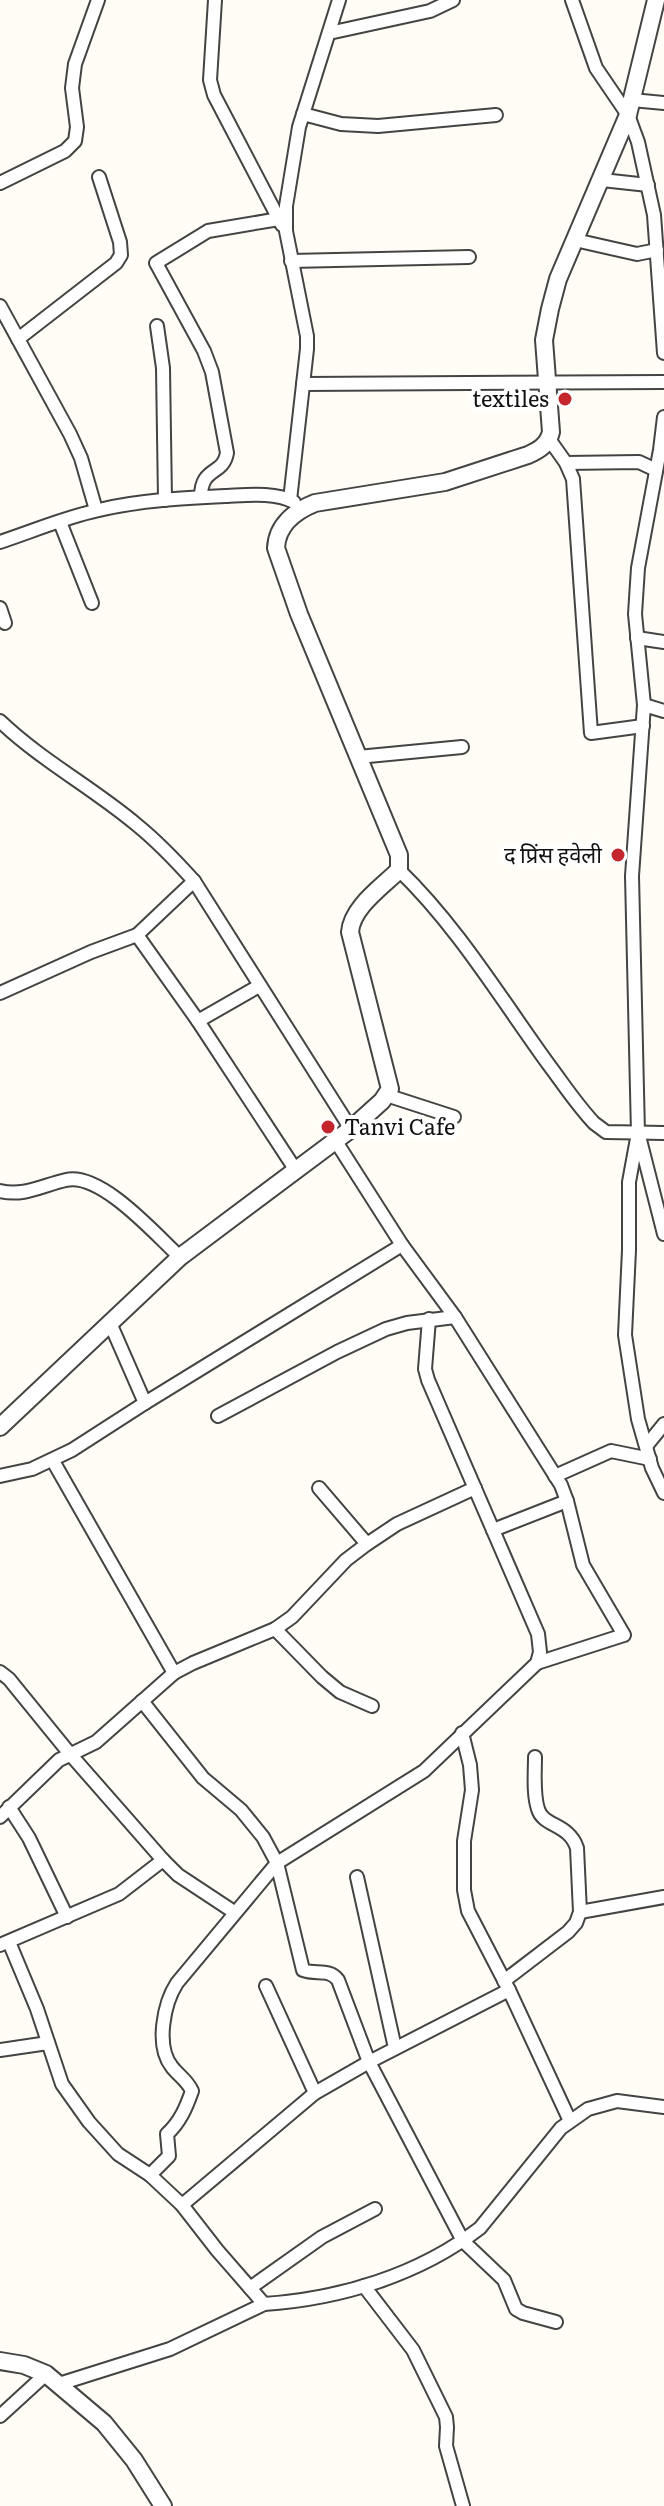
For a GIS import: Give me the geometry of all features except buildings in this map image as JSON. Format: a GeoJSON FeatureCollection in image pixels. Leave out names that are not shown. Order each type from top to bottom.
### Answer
{"type":"FeatureCollection","features":[{"type":"Feature","properties":{"kind":"street"},"geometry":{"type":"LineString","coordinates":[[0,183],[65,151],[75,141],[77,127],[72,88],[75,64],[98,0]]}},
{"type":"Feature","properties":{"kind":"street"},"geometry":{"type":"LineString","coordinates":[[215,0],[210,80],[214,95],[286,231]]}},
{"type":"Feature","properties":{"kind":"street"},"geometry":{"type":"LineString","coordinates":[[0,1427],[180,1257],[351,1129],[390,1089],[350,932],[357,912],[399,870],[399,855],[299,614],[276,548],[276,537],[296,504],[307,336],[286,231],[286,206],[299,127],[339,0]]}},
{"type":"Feature","properties":{"kind":"street"},"geometry":{"type":"LineString","coordinates":[[329,33],[430,11],[453,0]]}},
{"type":"Feature","properties":{"kind":"street"},"geometry":{"type":"LineString","coordinates":[[572,0],[596,68],[630,108],[648,185],[659,214],[657,250],[664,353]]}},
{"type":"Feature","properties":{"kind":"street"},"geometry":{"type":"LineString","coordinates":[[0,542],[96,510],[165,500],[246,495],[296,504],[445,482],[539,450],[551,432],[544,340],[548,317],[558,279],[630,108],[656,0]]}},
{"type":"Feature","properties":{"kind":"street"},"geometry":{"type":"LineString","coordinates":[[630,108],[664,103]]}},
{"type":"Feature","properties":{"kind":"street"},"geometry":{"type":"LineString","coordinates":[[303,114],[341,124],[378,126],[496,115]]}},
{"type":"Feature","properties":{"kind":"street"},"geometry":{"type":"LineString","coordinates":[[18,339],[116,263],[121,255],[120,242],[99,177]]}},
{"type":"Feature","properties":{"kind":"street"},"geometry":{"type":"LineString","coordinates":[[602,180],[648,185]]}},
{"type":"Feature","properties":{"kind":"street"},"geometry":{"type":"LineString","coordinates":[[201,497],[204,479],[225,462],[227,453],[212,372],[204,351],[156,263],[208,231],[279,219]]}},
{"type":"Feature","properties":{"kind":"street"},"geometry":{"type":"LineString","coordinates":[[575,240],[637,254],[657,250]]}},
{"type":"Feature","properties":{"kind":"street"},"geometry":{"type":"LineString","coordinates":[[291,261],[469,257]]}},
{"type":"Feature","properties":{"kind":"street"},"geometry":{"type":"LineString","coordinates":[[0,306],[70,434],[81,458],[96,510]]}},
{"type":"Feature","properties":{"kind":"street"},"geometry":{"type":"LineString","coordinates":[[157,326],[163,368],[165,500]]}},
{"type":"Feature","properties":{"kind":"street"},"geometry":{"type":"LineString","coordinates":[[303,384],[664,382]]}},
{"type":"Feature","properties":{"kind":"street"},"geometry":{"type":"LineString","coordinates":[[664,417],[662,450],[638,568],[635,614],[644,705],[632,876],[638,1133],[629,1182],[625,1335],[638,1419],[664,1493]]}},
{"type":"Feature","properties":{"kind":"street"},"geometry":{"type":"LineString","coordinates":[[549,439],[573,479],[591,733],[643,726]]}},
{"type":"Feature","properties":{"kind":"street"},"geometry":{"type":"LineString","coordinates":[[566,463],[639,462],[656,470]]}},
{"type":"Feature","properties":{"kind":"street"},"geometry":{"type":"LineString","coordinates":[[60,522],[92,603]]}},
{"type":"Feature","properties":{"kind":"street"},"geometry":{"type":"LineString","coordinates":[[0,608],[5,623]]}},
{"type":"Feature","properties":{"kind":"street"},"geometry":{"type":"LineString","coordinates":[[637,638],[664,642]]}},
{"type":"Feature","properties":{"kind":"street"},"geometry":{"type":"LineString","coordinates":[[644,705],[664,711]]}},
{"type":"Feature","properties":{"kind":"street"},"geometry":{"type":"LineString","coordinates":[[0,721],[23,743],[137,824],[194,881],[351,1129]]}},
{"type":"Feature","properties":{"kind":"street"},"geometry":{"type":"LineString","coordinates":[[358,757],[462,747]]}},
{"type":"Feature","properties":{"kind":"street"},"geometry":{"type":"LineString","coordinates":[[399,870],[424,894],[475,959],[588,1117],[606,1132],[664,1133]]}},
{"type":"Feature","properties":{"kind":"street"},"geometry":{"type":"LineString","coordinates":[[1,992],[137,935],[194,881]]}},
{"type":"Feature","properties":{"kind":"street"},"geometry":{"type":"LineString","coordinates":[[137,935],[198,1021],[295,1169]]}},
{"type":"Feature","properties":{"kind":"street"},"geometry":{"type":"LineString","coordinates":[[198,1021],[259,986]]}},
{"type":"Feature","properties":{"kind":"street"},"geometry":{"type":"LineString","coordinates":[[386,1095],[454,1117]]}},
{"type":"Feature","properties":{"kind":"street"},"geometry":{"type":"LineString","coordinates":[[638,1133],[664,1234]]}},
{"type":"Feature","properties":{"kind":"street"},"geometry":{"type":"LineString","coordinates":[[150,2175],[169,2156],[167,2134],[179,2122],[192,2091],[189,2083],[171,2066],[164,2054],[163,2042],[172,1992],[234,1912],[277,1863],[424,1771],[537,1663],[624,1635],[583,1565],[567,1501],[555,1476],[455,1317],[402,1245],[335,1140]]}},
{"type":"Feature","properties":{"kind":"street"},"geometry":{"type":"LineString","coordinates":[[0,1207],[4,1192],[30,1192],[69,1179],[89,1182],[106,1190],[180,1257]]}},
{"type":"Feature","properties":{"kind":"street"},"geometry":{"type":"LineString","coordinates":[[0,1476],[53,1461],[402,1245]]}},
{"type":"Feature","properties":{"kind":"street"},"geometry":{"type":"LineString","coordinates":[[218,1416],[373,1335],[407,1323],[455,1317]]}},
{"type":"Feature","properties":{"kind":"street"},"geometry":{"type":"LineString","coordinates":[[429,1319],[425,1369],[428,1380],[538,1634],[540,1652],[537,1663]]}},
{"type":"Feature","properties":{"kind":"street"},"geometry":{"type":"LineString","coordinates":[[110,1323],[145,1403]]}},
{"type":"Feature","properties":{"kind":"street"},"geometry":{"type":"LineString","coordinates":[[647,1445],[664,1424]]}},
{"type":"Feature","properties":{"kind":"street"},"geometry":{"type":"LineString","coordinates":[[555,1476],[611,1451],[650,1459]]}},
{"type":"Feature","properties":{"kind":"street"},"geometry":{"type":"LineString","coordinates":[[53,1461],[174,1673]]}},
{"type":"Feature","properties":{"kind":"street"},"geometry":{"type":"LineString","coordinates":[[319,1488],[367,1544]]}},
{"type":"Feature","properties":{"kind":"street"},"geometry":{"type":"LineString","coordinates":[[67,1917],[29,1838],[5,1812],[44,1773],[70,1754],[96,1742],[174,1673],[275,1629],[292,1617],[346,1560],[367,1544],[397,1524],[475,1488]]}},
{"type":"Feature","properties":{"kind":"street"},"geometry":{"type":"LineString","coordinates":[[493,1530],[567,1501]]}},
{"type":"Feature","properties":{"kind":"street"},"geometry":{"type":"LineString","coordinates":[[275,1629],[331,1685],[372,1706]]}},
{"type":"Feature","properties":{"kind":"street"},"geometry":{"type":"LineString","coordinates":[[0,1672],[163,1860],[178,1875],[234,1912]]}},
{"type":"Feature","properties":{"kind":"street"},"geometry":{"type":"LineString","coordinates":[[142,1701],[203,1778],[241,1810],[263,1837],[277,1863],[303,1970],[326,1972],[338,1980],[369,2062],[463,2241],[504,2280],[516,2309],[556,2322]]}},
{"type":"Feature","properties":{"kind":"street"},"geometry":{"type":"LineString","coordinates":[[462,1733],[472,1790],[464,1841],[464,1890],[468,1911],[570,2121]]}},
{"type":"Feature","properties":{"kind":"street"},"geometry":{"type":"LineString","coordinates":[[182,2205],[315,2093],[506,1986],[576,1923],[580,1912],[577,1848],[574,1837],[567,1830],[543,1818],[538,1809],[535,1757]]}},
{"type":"Feature","properties":{"kind":"street"},"geometry":{"type":"LineString","coordinates":[[163,1860],[119,1894],[5,1943],[62,2084],[89,2122],[118,2154],[150,2175],[182,2205],[264,2304]]}},
{"type":"Feature","properties":{"kind":"street"},"geometry":{"type":"LineString","coordinates":[[357,1877],[395,2048]]}},
{"type":"Feature","properties":{"kind":"street"},"geometry":{"type":"LineString","coordinates":[[580,1912],[664,1897]]}},
{"type":"Feature","properties":{"kind":"street"},"geometry":{"type":"LineString","coordinates":[[266,1986],[315,2093]]}},
{"type":"Feature","properties":{"kind":"street"},"geometry":{"type":"LineString","coordinates":[[0,2050],[48,2043]]}},
{"type":"Feature","properties":{"kind":"street"},"geometry":{"type":"LineString","coordinates":[[0,2416],[52,2379],[170,2349],[264,2304],[301,2302],[385,2279],[463,2241],[480,2228],[561,2128],[588,2109],[617,2101],[664,2107]]}},
{"type":"Feature","properties":{"kind":"street"},"geometry":{"type":"LineString","coordinates":[[250,2288],[322,2237],[375,2209]]}},
{"type":"Feature","properties":{"kind":"street"},"geometry":{"type":"LineString","coordinates":[[364,2286],[413,2350],[446,2417],[446,2446],[463,2506]]}},
{"type":"Feature","properties":{"kind":"street"},"geometry":{"type":"LineString","coordinates":[[0,2361],[24,2365],[52,2379],[104,2423],[134,2460],[163,2506]]}},
{"type":"Feature","properties":{"kind":"place","name":"textiles"},"geometry":{"type":"Point","coordinates":[565,399]}},
{"type":"Feature","properties":{"kind":"place","name":"द प्रिंस हवेली"},"geometry":{"type":"Point","coordinates":[618,855]}},
{"type":"Feature","properties":{"kind":"place","name":"Tanvi Cafe"},"geometry":{"type":"Point","coordinates":[328,1127]}}]}
